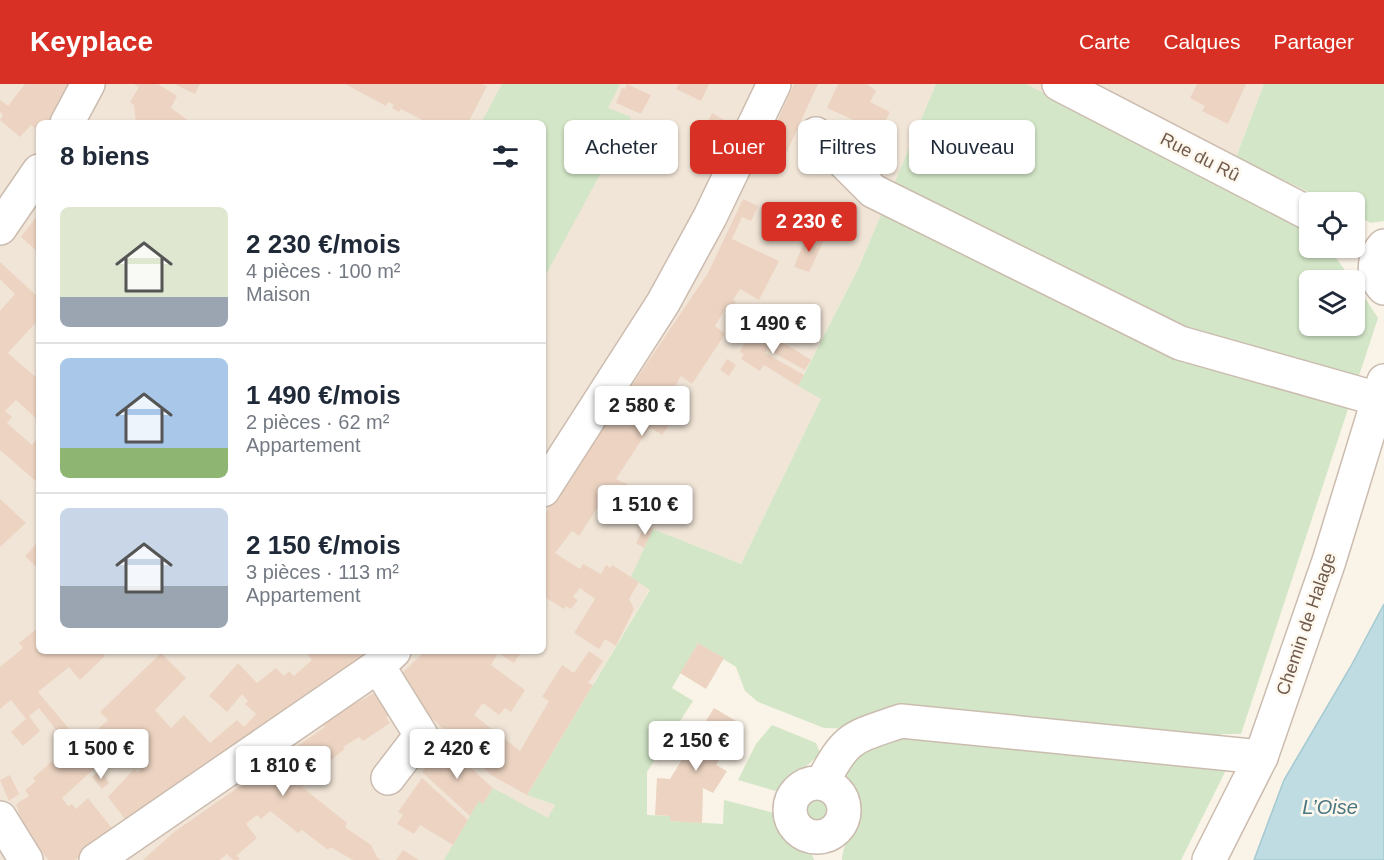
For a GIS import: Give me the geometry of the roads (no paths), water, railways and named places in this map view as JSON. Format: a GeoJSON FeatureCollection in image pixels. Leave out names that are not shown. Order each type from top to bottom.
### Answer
{"type":"FeatureCollection","features":[{"type":"Feature","properties":{"kind":"street"},"geometry":{"type":"LineString","coordinates":[[69,120],[88,84]]}},
{"type":"Feature","properties":{"kind":"street"},"geometry":{"type":"LineString","coordinates":[[546,485],[663,303],[710,217],[774,84]]}},
{"type":"Feature","properties":{"kind":"street","name":"Rue du Rû"},"geometry":{"type":"LineString","coordinates":[[1059,84],[1299,208]]}},
{"type":"Feature","properties":{"kind":"street"},"geometry":{"type":"LineString","coordinates":[[856,174],[873,191],[1180,343],[1381,390]]}},
{"type":"Feature","properties":{"kind":"street"},"geometry":{"type":"LineString","coordinates":[[0,228],[36,175]]}},
{"type":"Feature","properties":{"kind":"street"},"geometry":{"type":"LineString","coordinates":[[1373,244],[1375,267],[1380,284],[1384,288]]}},
{"type":"Feature","properties":{"kind":"street","name":"Chemin de Halage"},"geometry":{"type":"LineString","coordinates":[[1209,860],[1261,757],[1329,561],[1381,390]]}},
{"type":"Feature","properties":{"kind":"street"},"geometry":{"type":"LineString","coordinates":[[96,860],[386,658],[421,735],[388,778]]}},
{"type":"Feature","properties":{"kind":"street"},"geometry":{"type":"LineString","coordinates":[[822,783],[838,753],[853,738],[901,722],[1261,757]]}},
{"type":"Feature","properties":{"kind":"street"},"geometry":{"type":"LineString","coordinates":[[0,818],[26,860]]}},
{"type":"Feature","properties":{"kind":"water","name":"L’Oise"},"geometry":{"type":"Polygon","coordinates":[[[1384,604],[1384,860],[1254,860],[1284,780],[1351,666],[1384,604]]]}}]}
